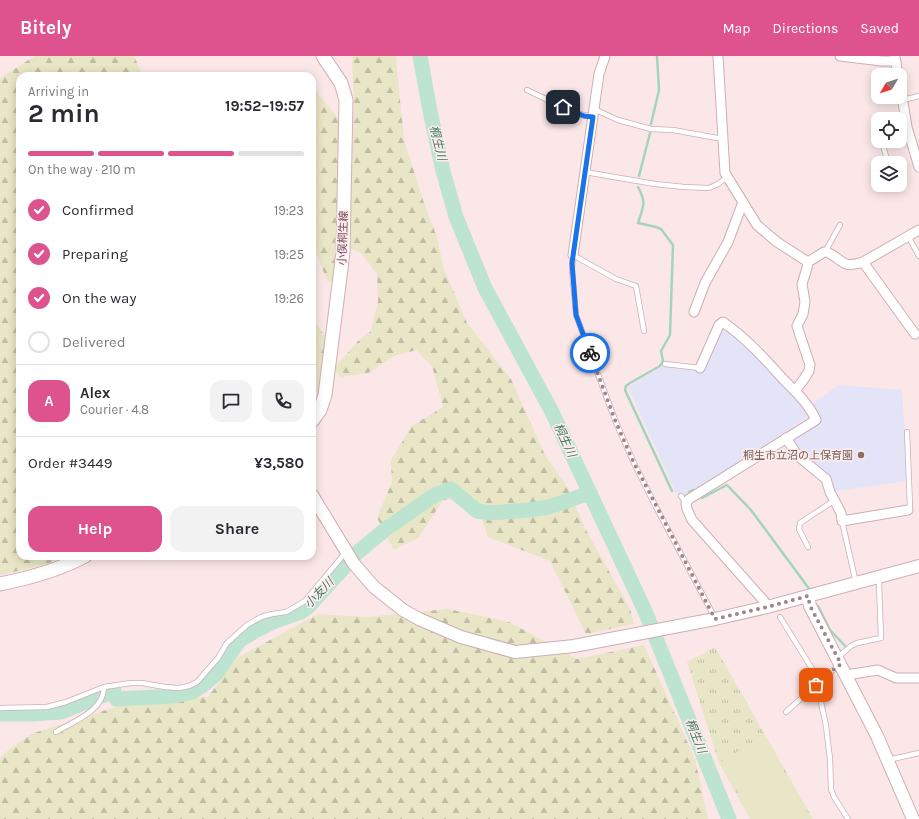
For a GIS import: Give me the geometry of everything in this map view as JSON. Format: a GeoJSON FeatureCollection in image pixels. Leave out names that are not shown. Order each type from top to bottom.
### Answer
{"type":"FeatureCollection","features":[{"type":"Feature","properties":{"kind":"main road","name":"小俣桐生線"},"geometry":{"type":"LineString","coordinates":[[316,416],[320,410],[325,395],[344,253],[346,100],[341,83],[323,56]]}},
{"type":"Feature","properties":{"kind":"main road"},"geometry":{"type":"LineString","coordinates":[[0,584],[46,573],[78,560]]}},
{"type":"Feature","properties":{"kind":"street"},"geometry":{"type":"LineString","coordinates":[[573,255],[599,74],[605,56]]}},
{"type":"Feature","properties":{"kind":"street"},"geometry":{"type":"LineString","coordinates":[[718,56],[725,173],[757,225],[776,242],[808,262]]}},
{"type":"Feature","properties":{"kind":"street"},"geometry":{"type":"LineString","coordinates":[[840,56],[882,61],[895,59]]}},
{"type":"Feature","properties":{"kind":"street"},"geometry":{"type":"LineString","coordinates":[[907,141],[919,167]]}},
{"type":"Feature","properties":{"kind":"street"},"geometry":{"type":"LineString","coordinates":[[694,312],[705,283],[728,242],[743,202]]}},
{"type":"Feature","properties":{"kind":"street"},"geometry":{"type":"LineString","coordinates":[[808,262],[825,252],[830,253],[847,266],[853,265],[863,262],[919,230]]}},
{"type":"Feature","properties":{"kind":"street"},"geometry":{"type":"LineString","coordinates":[[795,391],[809,371],[810,365],[797,326],[803,314],[805,302],[802,284],[808,268],[808,262]]}},
{"type":"Feature","properties":{"kind":"street"},"geometry":{"type":"LineString","coordinates":[[863,262],[917,336]]}},
{"type":"Feature","properties":{"kind":"street"},"geometry":{"type":"LineString","coordinates":[[700,368],[719,325],[723,322],[739,333],[795,391],[808,406],[816,420],[689,499],[684,499],[692,520],[764,601],[767,607]]}},
{"type":"Feature","properties":{"kind":"street"},"geometry":{"type":"LineString","coordinates":[[786,438],[798,456],[826,479],[830,492],[841,513],[842,521],[908,510]]}},
{"type":"Feature","properties":{"kind":"street"},"geometry":{"type":"LineString","coordinates":[[316,502],[349,557],[374,587],[402,610],[461,637],[515,652],[574,646],[713,619],[767,607],[919,566]]}},
{"type":"Feature","properties":{"kind":"street"},"geometry":{"type":"LineString","coordinates":[[808,596],[810,606],[877,736],[913,819]]}},
{"type":"Feature","properties":{"kind":"street"},"geometry":{"type":"LineString","coordinates":[[841,666],[878,670],[896,678],[919,678]]}},
{"type":"Feature","properties":{"kind":"lane"},"geometry":{"type":"LineString","coordinates":[[527,90],[575,113],[594,113],[651,129],[672,130],[723,138]]}},
{"type":"Feature","properties":{"kind":"lane"},"geometry":{"type":"LineString","coordinates":[[907,99],[919,96]]}},
{"type":"Feature","properties":{"kind":"lane"},"geometry":{"type":"LineString","coordinates":[[585,172],[655,184],[709,188],[718,184],[727,177]]}},
{"type":"Feature","properties":{"kind":"lane"},"geometry":{"type":"LineString","coordinates":[[825,252],[840,225]]}},
{"type":"Feature","properties":{"kind":"lane"},"geometry":{"type":"LineString","coordinates":[[908,236],[919,256]]}},
{"type":"Feature","properties":{"kind":"lane"},"geometry":{"type":"LineString","coordinates":[[644,331],[636,286],[616,279],[573,255],[572,270],[576,315],[615,420],[649,494],[713,619]]}},
{"type":"Feature","properties":{"kind":"lane"},"geometry":{"type":"LineString","coordinates":[[665,364],[700,368]]}},
{"type":"Feature","properties":{"kind":"lane"},"geometry":{"type":"LineString","coordinates":[[907,432],[910,508],[908,510]]}},
{"type":"Feature","properties":{"kind":"lane"},"geometry":{"type":"LineString","coordinates":[[808,547],[799,529],[800,523],[835,500]]}},
{"type":"Feature","properties":{"kind":"lane"},"geometry":{"type":"LineString","coordinates":[[842,521],[856,583]]}},
{"type":"Feature","properties":{"kind":"lane"},"geometry":{"type":"LineString","coordinates":[[0,708],[47,707],[66,702],[104,688],[142,683],[179,688],[189,686],[197,682],[218,658],[227,643],[247,625],[272,614],[286,612],[305,601],[349,557]]}},
{"type":"Feature","properties":{"kind":"lane"},"geometry":{"type":"LineString","coordinates":[[786,712],[820,680],[841,666],[851,646],[857,643],[881,638],[879,584],[877,577]]}},
{"type":"Feature","properties":{"kind":"lane"},"geometry":{"type":"LineString","coordinates":[[780,617],[820,680]]}},
{"type":"Feature","properties":{"kind":"lane"},"geometry":{"type":"LineString","coordinates":[[816,685],[818,688],[826,726],[830,759],[831,789],[834,797],[848,819]]}},
{"type":"Feature","properties":{"kind":"lane"},"geometry":{"type":"LineString","coordinates":[[56,732],[91,712],[101,700],[104,688]]}},
{"type":"Feature","properties":{"kind":"lane"},"geometry":{"type":"LineString","coordinates":[[888,760],[919,753]]}},
{"type":"Feature","properties":{"kind":"shaded area"},"geometry":{"type":"Polygon","coordinates":[[[721,327],[724,327],[737,334],[792,392],[809,415],[738,463],[693,489],[684,496],[676,493],[628,387],[664,366],[701,371],[721,327]]]}},
{"type":"Feature","properties":{"kind":"shaded area"},"geometry":{"type":"Polygon","coordinates":[[[839,385],[902,390],[908,481],[835,491],[828,475],[799,452],[791,441],[822,423],[811,405],[839,385]]]}},
{"type":"Feature","properties":{"kind":"green space"},"geometry":{"type":"Polygon","coordinates":[[[35,56],[134,56],[141,72],[16,72],[16,560],[56,560],[44,565],[0,575],[0,78],[35,56]]]}},
{"type":"Feature","properties":{"kind":"green space"},"geometry":{"type":"Polygon","coordinates":[[[353,56],[397,56],[396,60],[404,140],[424,203],[437,237],[443,267],[467,323],[511,379],[545,455],[568,488],[584,526],[630,609],[634,624],[586,634],[550,561],[488,537],[474,497],[443,500],[419,537],[394,550],[377,518],[392,482],[391,460],[412,426],[443,407],[432,366],[416,350],[394,356],[368,373],[340,377],[334,368],[358,341],[371,331],[378,301],[377,274],[361,253],[350,248],[354,99],[353,56]]]}},
{"type":"Feature","properties":{"kind":"green space"},"geometry":{"type":"Polygon","coordinates":[[[316,91],[340,121],[334,283],[327,281],[316,252],[316,91]]]}},
{"type":"Feature","properties":{"kind":"green space"},"geometry":{"type":"Polygon","coordinates":[[[316,324],[327,339],[319,393],[316,393],[316,324]]]}},
{"type":"Feature","properties":{"kind":"green space"},"geometry":{"type":"Polygon","coordinates":[[[448,609],[509,622],[577,659],[644,645],[695,759],[708,819],[0,819],[0,758],[31,734],[128,703],[208,697],[237,658],[318,614],[366,617],[448,609]]]}},
{"type":"Feature","properties":{"kind":"green space"},"geometry":{"type":"Polygon","coordinates":[[[715,647],[813,819],[750,819],[719,763],[687,662],[715,647]]]}},
{"type":"Feature","properties":{"kind":"green space"},"geometry":{"type":"Polygon","coordinates":[[[763,737],[811,819],[754,819],[720,762],[763,737]]]}},
{"type":"Feature","properties":{"kind":"waterway","name":"桐生川"},"geometry":{"type":"LineString","coordinates":[[420,56],[443,171],[456,217],[485,288],[552,412],[645,611],[729,819]]}},
{"type":"Feature","properties":{"kind":"waterway"},"geometry":{"type":"LineString","coordinates":[[651,124],[659,90],[657,56]]}},
{"type":"Feature","properties":{"kind":"waterway"},"geometry":{"type":"LineString","coordinates":[[639,176],[650,133]]}},
{"type":"Feature","properties":{"kind":"waterway"},"geometry":{"type":"LineString","coordinates":[[638,187],[643,201],[643,209],[638,223],[661,229],[673,245],[670,335],[661,351],[663,361],[660,366],[630,383],[626,386],[625,390],[672,491]]}},
{"type":"Feature","properties":{"kind":"waterway"},"geometry":{"type":"LineString","coordinates":[[702,498],[727,485],[751,510],[810,590]]}},
{"type":"Feature","properties":{"kind":"waterway","name":"小友川"},"geometry":{"type":"LineString","coordinates":[[0,714],[61,712],[114,691],[116,699],[174,696],[192,692],[216,674],[239,641],[273,622],[301,612],[309,606],[358,552],[387,528],[435,495],[451,489],[477,511],[491,513],[549,507],[590,493]]}},
{"type":"Feature","properties":{"kind":"waterway"},"geometry":{"type":"LineString","coordinates":[[689,492],[693,490]]}},
{"type":"Feature","properties":{"kind":"waterway"},"geometry":{"type":"LineString","coordinates":[[818,606],[830,630],[846,647]]}},
{"type":"Feature","properties":{"kind":"way so far"},"geometry":{"type":"LineString","coordinates":[[590,353],[615,420],[633,461],[715,619],[808,596],[810,606],[841,664],[820,680],[816,685]]}},
{"type":"Feature","properties":{"kind":"place","name":"桐生市立沼の上保育園"},"geometry":{"type":"Point","coordinates":[861,455]}},
{"type":"Feature","properties":{"kind":"route"},"geometry":{"type":"LineString","coordinates":[[563,107],[584,116],[593,117],[572,263],[576,315],[590,353]]}}]}
